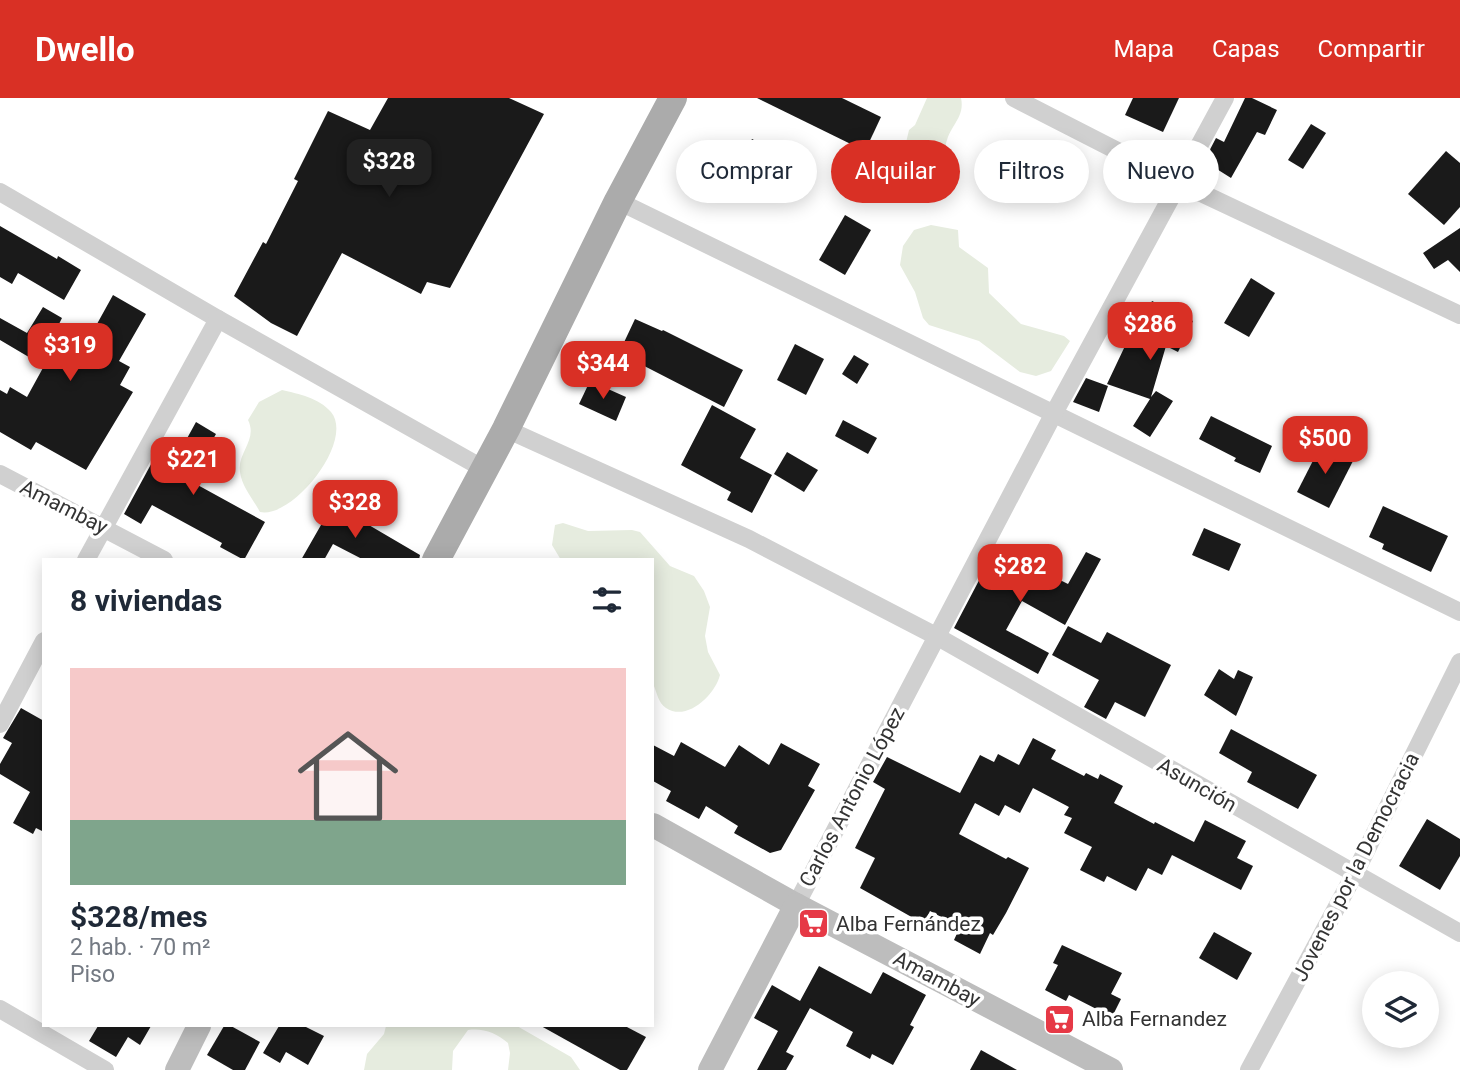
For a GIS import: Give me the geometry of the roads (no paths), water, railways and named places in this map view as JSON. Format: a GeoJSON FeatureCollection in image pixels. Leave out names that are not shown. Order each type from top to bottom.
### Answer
{"type":"FeatureCollection","features":[{"type":"Feature","properties":{"kind":"main road"},"geometry":{"type":"LineString","coordinates":[[437,558],[506,429],[618,201],[673,98]]}},
{"type":"Feature","properties":{"kind":"main road","name":"Amambay"},"geometry":{"type":"LineString","coordinates":[[654,826],[796,905],[1111,1070]]}},
{"type":"Feature","properties":{"kind":"main road","name":"Carlos Antonio López"},"geometry":{"type":"LineString","coordinates":[[710,1070],[796,905]]}},
{"type":"Feature","properties":{"kind":"main road"},"geometry":{"type":"LineString","coordinates":[[177,1070],[198,1027]]}},
{"type":"Feature","properties":{"kind":"street"},"geometry":{"type":"LineString","coordinates":[[1014,98],[1103,144]]}},
{"type":"Feature","properties":{"kind":"street","name":"Carlos Antonio López"},"geometry":{"type":"LineString","coordinates":[[1203,140],[1225,98]]}},
{"type":"Feature","properties":{"kind":"street"},"geometry":{"type":"LineString","coordinates":[[0,192],[484,469]]}},
{"type":"Feature","properties":{"kind":"street"},"geometry":{"type":"LineString","coordinates":[[618,201],[1460,612]]}},
{"type":"Feature","properties":{"kind":"street"},"geometry":{"type":"LineString","coordinates":[[1219,201],[1460,315]]}},
{"type":"Feature","properties":{"kind":"street","name":"Carlos Antonio López"},"geometry":{"type":"LineString","coordinates":[[796,905],[1053,415],[1169,203]]}},
{"type":"Feature","properties":{"kind":"street"},"geometry":{"type":"LineString","coordinates":[[87,558],[218,319]]}},
{"type":"Feature","properties":{"kind":"street","name":"Asunción"},"geometry":{"type":"LineString","coordinates":[[506,429],[749,539],[936,636],[1460,933]]}},
{"type":"Feature","properties":{"kind":"street","name":"Amambay"},"geometry":{"type":"LineString","coordinates":[[0,474],[160,558]]}},
{"type":"Feature","properties":{"kind":"street"},"geometry":{"type":"LineString","coordinates":[[0,724],[42,644]]}},
{"type":"Feature","properties":{"kind":"street","name":"Jovenes por la Democracia"},"geometry":{"type":"LineString","coordinates":[[1250,1070],[1354,875],[1460,662]]}},
{"type":"Feature","properties":{"kind":"street"},"geometry":{"type":"LineString","coordinates":[[0,1009],[105,1070]]}},
{"type":"Feature","properties":{"kind":"place","name":"Alba Fernández"},"geometry":{"type":"Point","coordinates":[813,924]}},
{"type":"Feature","properties":{"kind":"place","name":"Alba Fernandez"},"geometry":{"type":"Point","coordinates":[1059,1019]}}]}
